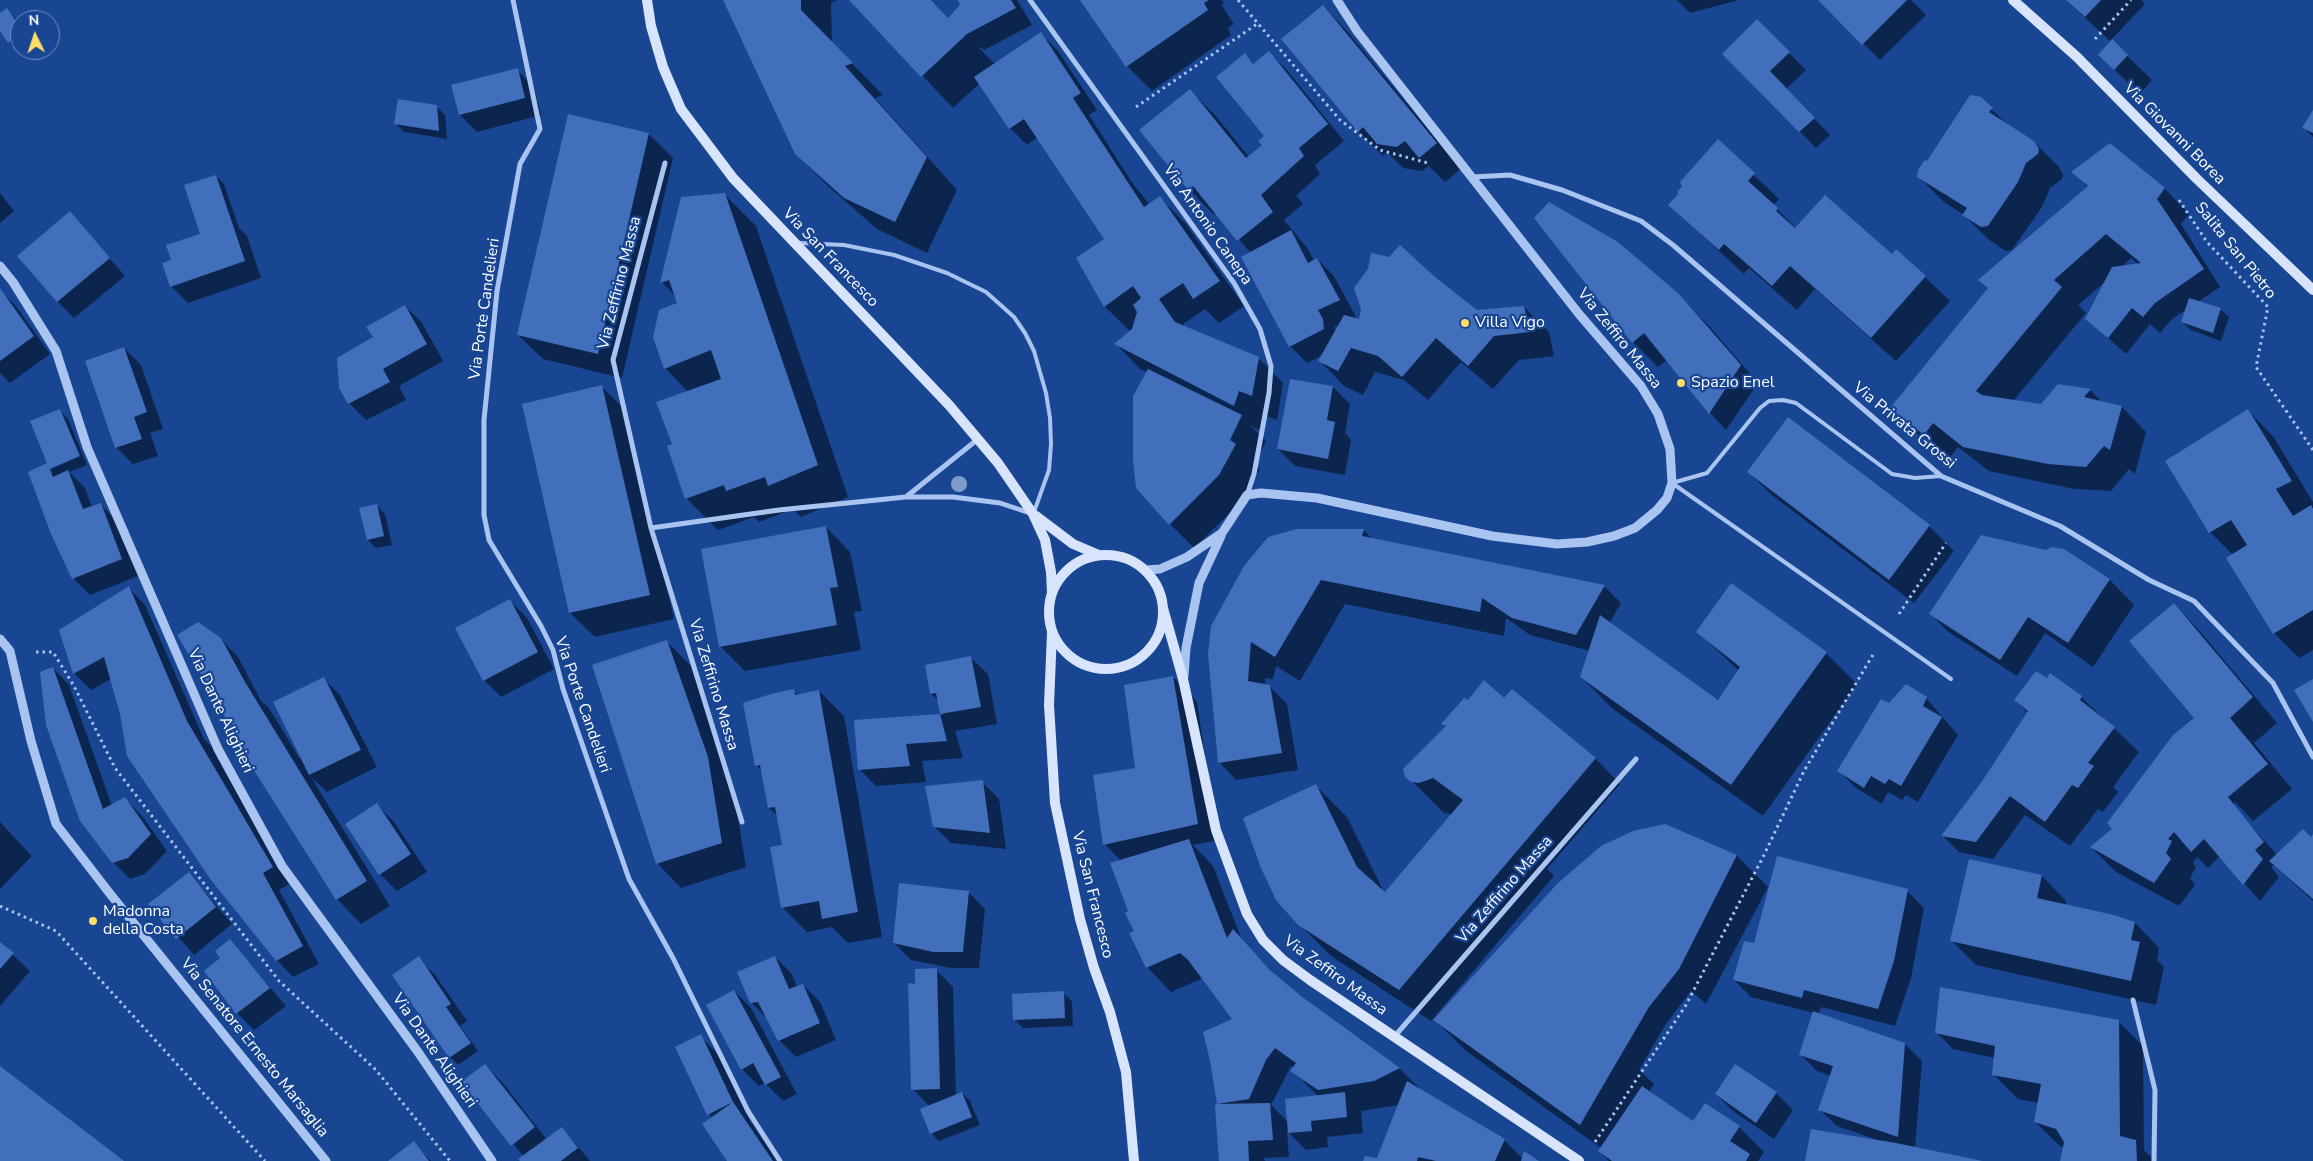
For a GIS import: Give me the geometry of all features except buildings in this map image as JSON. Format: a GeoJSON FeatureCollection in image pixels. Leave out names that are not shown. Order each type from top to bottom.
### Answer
{"type":"FeatureCollection","features":[{"type":"Feature","properties":{"kind":"main road","name":"Via San Francesco"},"geometry":{"type":"LineString","coordinates":[[647,0],[651,26],[663,67],[681,109],[733,178],[949,404],[978,438],[1033,514],[1045,540],[1051,572],[1052,593]]}},
{"type":"Feature","properties":{"kind":"main road","name":"Via Giovanni Borea"},"geometry":{"type":"LineString","coordinates":[[2013,0],[2077,57],[2197,179],[2313,290]]}},
{"type":"Feature","properties":{"kind":"main road","name":"Via San Francesco"},"geometry":{"type":"LineString","coordinates":[[1033,514],[1072,544],[1100,555]]}},
{"type":"Feature","properties":{"kind":"main road"},"geometry":{"type":"LineString","coordinates":[[1100,555],[1130,560],[1146,570],[1156,585],[1163,608],[1160,631],[1150,649],[1138,660],[1123,666],[1104,669],[1086,666],[1071,658],[1061,647],[1052,632],[1049,611],[1056,582],[1070,568],[1088,558],[1100,555]]}},
{"type":"Feature","properties":{"kind":"main road","name":"Via Zeffiro Massa"},"geometry":{"type":"LineString","coordinates":[[1163,608],[1183,679],[1216,830],[1247,914],[1263,940],[1283,960],[1579,1161]]}},
{"type":"Feature","properties":{"kind":"main road","name":"Via San Francesco"},"geometry":{"type":"LineString","coordinates":[[1052,632],[1050,723],[1055,803],[1080,919],[1094,968],[1110,1012],[1126,1072],[1134,1161]]}},
{"type":"Feature","properties":{"kind":"street","name":"Via Porte Candelieri"},"geometry":{"type":"LineString","coordinates":[[513,0],[540,129],[520,164],[497,291],[484,420],[484,514],[489,540],[541,626],[553,650],[563,689],[629,879],[673,958],[748,1110],[780,1161]]}},
{"type":"Feature","properties":{"kind":"street","name":"Via Antonio Canepa"},"geometry":{"type":"LineString","coordinates":[[1030,0],[1234,283],[1267,347],[1271,366],[1269,393],[1254,474],[1247,495]]}},
{"type":"Feature","properties":{"kind":"street","name":"Via Zeffiro Massa"},"geometry":{"type":"LineString","coordinates":[[1337,0],[1357,31],[1471,177],[1579,314],[1641,386],[1658,414],[1670,448],[1672,484]]}},
{"type":"Feature","properties":{"kind":"street","name":"Via Zeffirino Massa"},"geometry":{"type":"LineString","coordinates":[[665,163],[613,360],[650,528],[742,822]]}},
{"type":"Feature","properties":{"kind":"street","name":"Via Privata Grossi"},"geometry":{"type":"LineString","coordinates":[[1471,177],[1510,175],[1562,190],[1641,222],[1673,245],[1941,476],[2060,526],[2149,580],[2194,601],[2273,683],[2313,757]]}},
{"type":"Feature","properties":{"kind":"street","name":"Via Dante Alighieri"},"geometry":{"type":"LineString","coordinates":[[0,266],[13,282],[56,351],[87,447],[214,740],[282,866],[418,1052],[492,1161]]}},
{"type":"Feature","properties":{"kind":"street"},"geometry":{"type":"LineString","coordinates":[[906,497],[978,438]]}},
{"type":"Feature","properties":{"kind":"street"},"geometry":{"type":"LineString","coordinates":[[1183,679],[1186,648],[1199,583],[1222,533],[1247,495],[1261,493],[1317,498],[1492,536],[1557,544],[1586,542],[1614,536],[1636,528],[1657,510],[1667,498],[1672,484]]}},
{"type":"Feature","properties":{"kind":"street"},"geometry":{"type":"LineString","coordinates":[[650,528],[779,510],[906,497],[953,497],[1000,503],[1033,514]]}},
{"type":"Feature","properties":{"kind":"street"},"geometry":{"type":"LineString","coordinates":[[1146,570],[1173,564],[1198,550],[1222,533]]}},
{"type":"Feature","properties":{"kind":"street","name":"Via Senatore Ernesto Marsaglia"},"geometry":{"type":"LineString","coordinates":[[0,639],[10,651],[31,742],[56,824],[326,1161]]}},
{"type":"Feature","properties":{"kind":"street","name":"Via Zeffirino Massa"},"geometry":{"type":"LineString","coordinates":[[1394,1037],[1636,759]]}},
{"type":"Feature","properties":{"kind":"street"},"geometry":{"type":"LineString","coordinates":[[2133,1000],[2154,1090],[2154,1161]]}},
{"type":"Feature","properties":{"kind":"lane"},"geometry":{"type":"LineString","coordinates":[[794,243],[844,245],[894,255],[946,273],[986,292],[1014,317],[1034,351],[1046,393],[1050,418],[1049,470],[1033,514]]}},
{"type":"Feature","properties":{"kind":"lane"},"geometry":{"type":"LineString","coordinates":[[1672,484],[1707,473],[1760,408],[1769,401],[1784,400],[1796,403],[1892,474],[1915,478],[1941,476]]}},
{"type":"Feature","properties":{"kind":"lane"},"geometry":{"type":"LineString","coordinates":[[1672,484],[1952,679]]}},
{"type":"Feature","properties":{"kind":"path"},"geometry":{"type":"LineString","coordinates":[[1238,0],[1340,120],[1380,150],[1434,164]]}},
{"type":"Feature","properties":{"kind":"path"},"geometry":{"type":"LineString","coordinates":[[2077,57],[2131,0]]}},
{"type":"Feature","properties":{"kind":"path"},"geometry":{"type":"LineString","coordinates":[[1117,121],[1257,24]]}},
{"type":"Feature","properties":{"kind":"path","name":"Salita San Pietro"},"geometry":{"type":"LineString","coordinates":[[2197,179],[2178,199],[2207,242],[2268,307],[2256,366],[2313,450]]}},
{"type":"Feature","properties":{"kind":"path"},"geometry":{"type":"LineString","coordinates":[[1593,1145],[1686,1005],[1764,855],[1804,771],[1886,633],[1946,543]]}},
{"type":"Feature","properties":{"kind":"path"},"geometry":{"type":"LineString","coordinates":[[10,651],[53,652],[74,686],[114,768],[279,981],[376,1070],[450,1161]]}},
{"type":"Feature","properties":{"kind":"path"},"geometry":{"type":"LineString","coordinates":[[0,906],[56,931],[264,1161]]}},
{"type":"Feature","properties":{"kind":"place","name":"Villa Vigo"},"geometry":{"type":"Point","coordinates":[1465,323]}},
{"type":"Feature","properties":{"kind":"place","name":"Spazio Enel"},"geometry":{"type":"Point","coordinates":[1681,383]}},
{"type":"Feature","properties":{"kind":"place","name":"Madonna della Costa"},"geometry":{"type":"Point","coordinates":[93,921]}}]}
